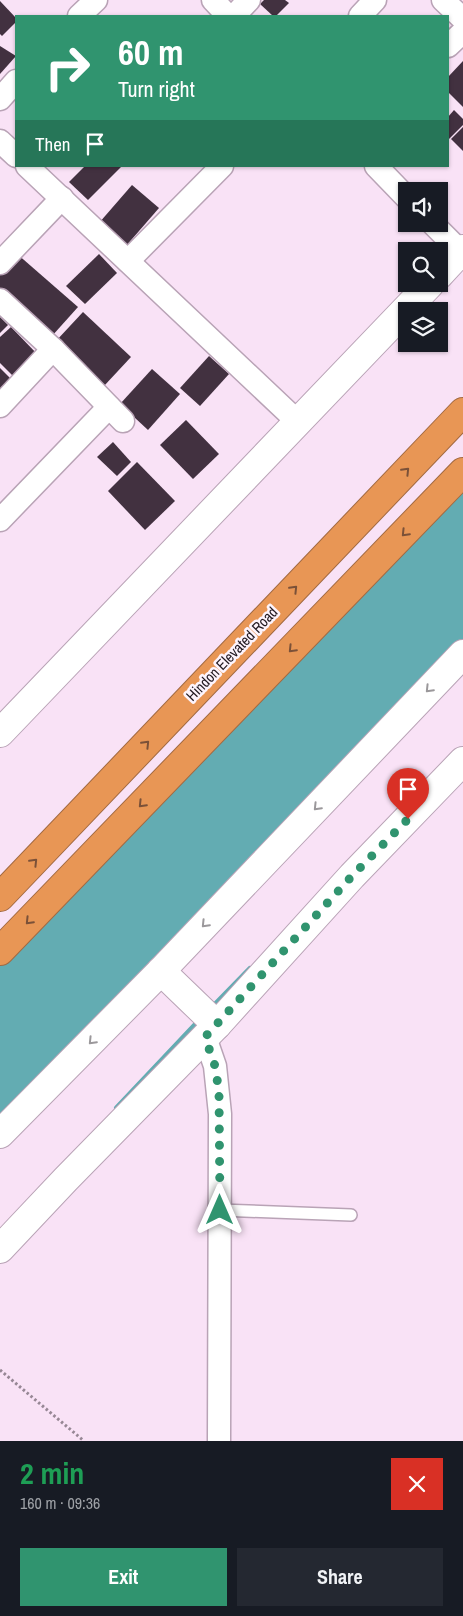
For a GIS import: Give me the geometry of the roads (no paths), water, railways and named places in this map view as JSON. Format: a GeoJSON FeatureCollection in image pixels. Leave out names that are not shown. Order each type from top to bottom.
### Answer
{"type":"FeatureCollection","features":[{"type":"Feature","properties":{"kind":"highway","name":"Hindon Elevated Road"},"geometry":{"type":"LineString","coordinates":[[0,897],[463,412]]}},
{"type":"Feature","properties":{"kind":"highway"},"geometry":{"type":"LineString","coordinates":[[0,951],[463,472]]}},
{"type":"Feature","properties":{"kind":"street"},"geometry":{"type":"LineString","coordinates":[[80,15],[96,0]]}},
{"type":"Feature","properties":{"kind":"street"},"geometry":{"type":"LineString","coordinates":[[212,0],[227,15]]}},
{"type":"Feature","properties":{"kind":"street"},"geometry":{"type":"LineString","coordinates":[[235,15],[249,0]]}},
{"type":"Feature","properties":{"kind":"street"},"geometry":{"type":"LineString","coordinates":[[361,15],[375,0]]}},
{"type":"Feature","properties":{"kind":"street"},"geometry":{"type":"LineString","coordinates":[[444,0],[463,19]]}},
{"type":"Feature","properties":{"kind":"street"},"geometry":{"type":"LineString","coordinates":[[449,45],[463,32]]}},
{"type":"Feature","properties":{"kind":"street"},"geometry":{"type":"LineString","coordinates":[[0,99],[15,83]]}},
{"type":"Feature","properties":{"kind":"street"},"geometry":{"type":"LineString","coordinates":[[0,141],[15,155]]}},
{"type":"Feature","properties":{"kind":"street"},"geometry":{"type":"LineString","coordinates":[[29,167],[298,422]]}},
{"type":"Feature","properties":{"kind":"street"},"geometry":{"type":"LineString","coordinates":[[377,167],[398,189]]}},
{"type":"Feature","properties":{"kind":"street"},"geometry":{"type":"LineString","coordinates":[[128,261],[212,169]]}},
{"type":"Feature","properties":{"kind":"street"},"geometry":{"type":"LineString","coordinates":[[0,263],[62,198]]}},
{"type":"Feature","properties":{"kind":"street"},"geometry":{"type":"LineString","coordinates":[[442,232],[462,250],[448,265]]}},
{"type":"Feature","properties":{"kind":"street"},"geometry":{"type":"LineString","coordinates":[[0,734],[422,292]]}},
{"type":"Feature","properties":{"kind":"street"},"geometry":{"type":"LineString","coordinates":[[0,300],[53,349],[116,414],[0,520]]}},
{"type":"Feature","properties":{"kind":"street"},"geometry":{"type":"LineString","coordinates":[[0,406],[53,349]]}},
{"type":"Feature","properties":{"kind":"street"},"geometry":{"type":"LineString","coordinates":[[0,1134],[160,971],[463,654]]}},
{"type":"Feature","properties":{"kind":"street"},"geometry":{"type":"LineString","coordinates":[[0,1249],[352,876],[463,762]]}},
{"type":"Feature","properties":{"kind":"street"},"geometry":{"type":"LineString","coordinates":[[160,971],[183,991],[211,1026],[219,1092],[219,1441]]}},
{"type":"Feature","properties":{"kind":"lane"},"geometry":{"type":"LineString","coordinates":[[220,1210],[351,1215]]}},
{"type":"Feature","properties":{"kind":"water"},"geometry":{"type":"Polygon","coordinates":[[[463,462],[463,641],[0,1121],[0,936],[463,462]]]}},
{"type":"Feature","properties":{"kind":"waterway"},"geometry":{"type":"LineString","coordinates":[[210,1010],[250,969]]}},
{"type":"Feature","properties":{"kind":"waterway"},"geometry":{"type":"LineString","coordinates":[[117,1108],[201,1019]]}}]}
